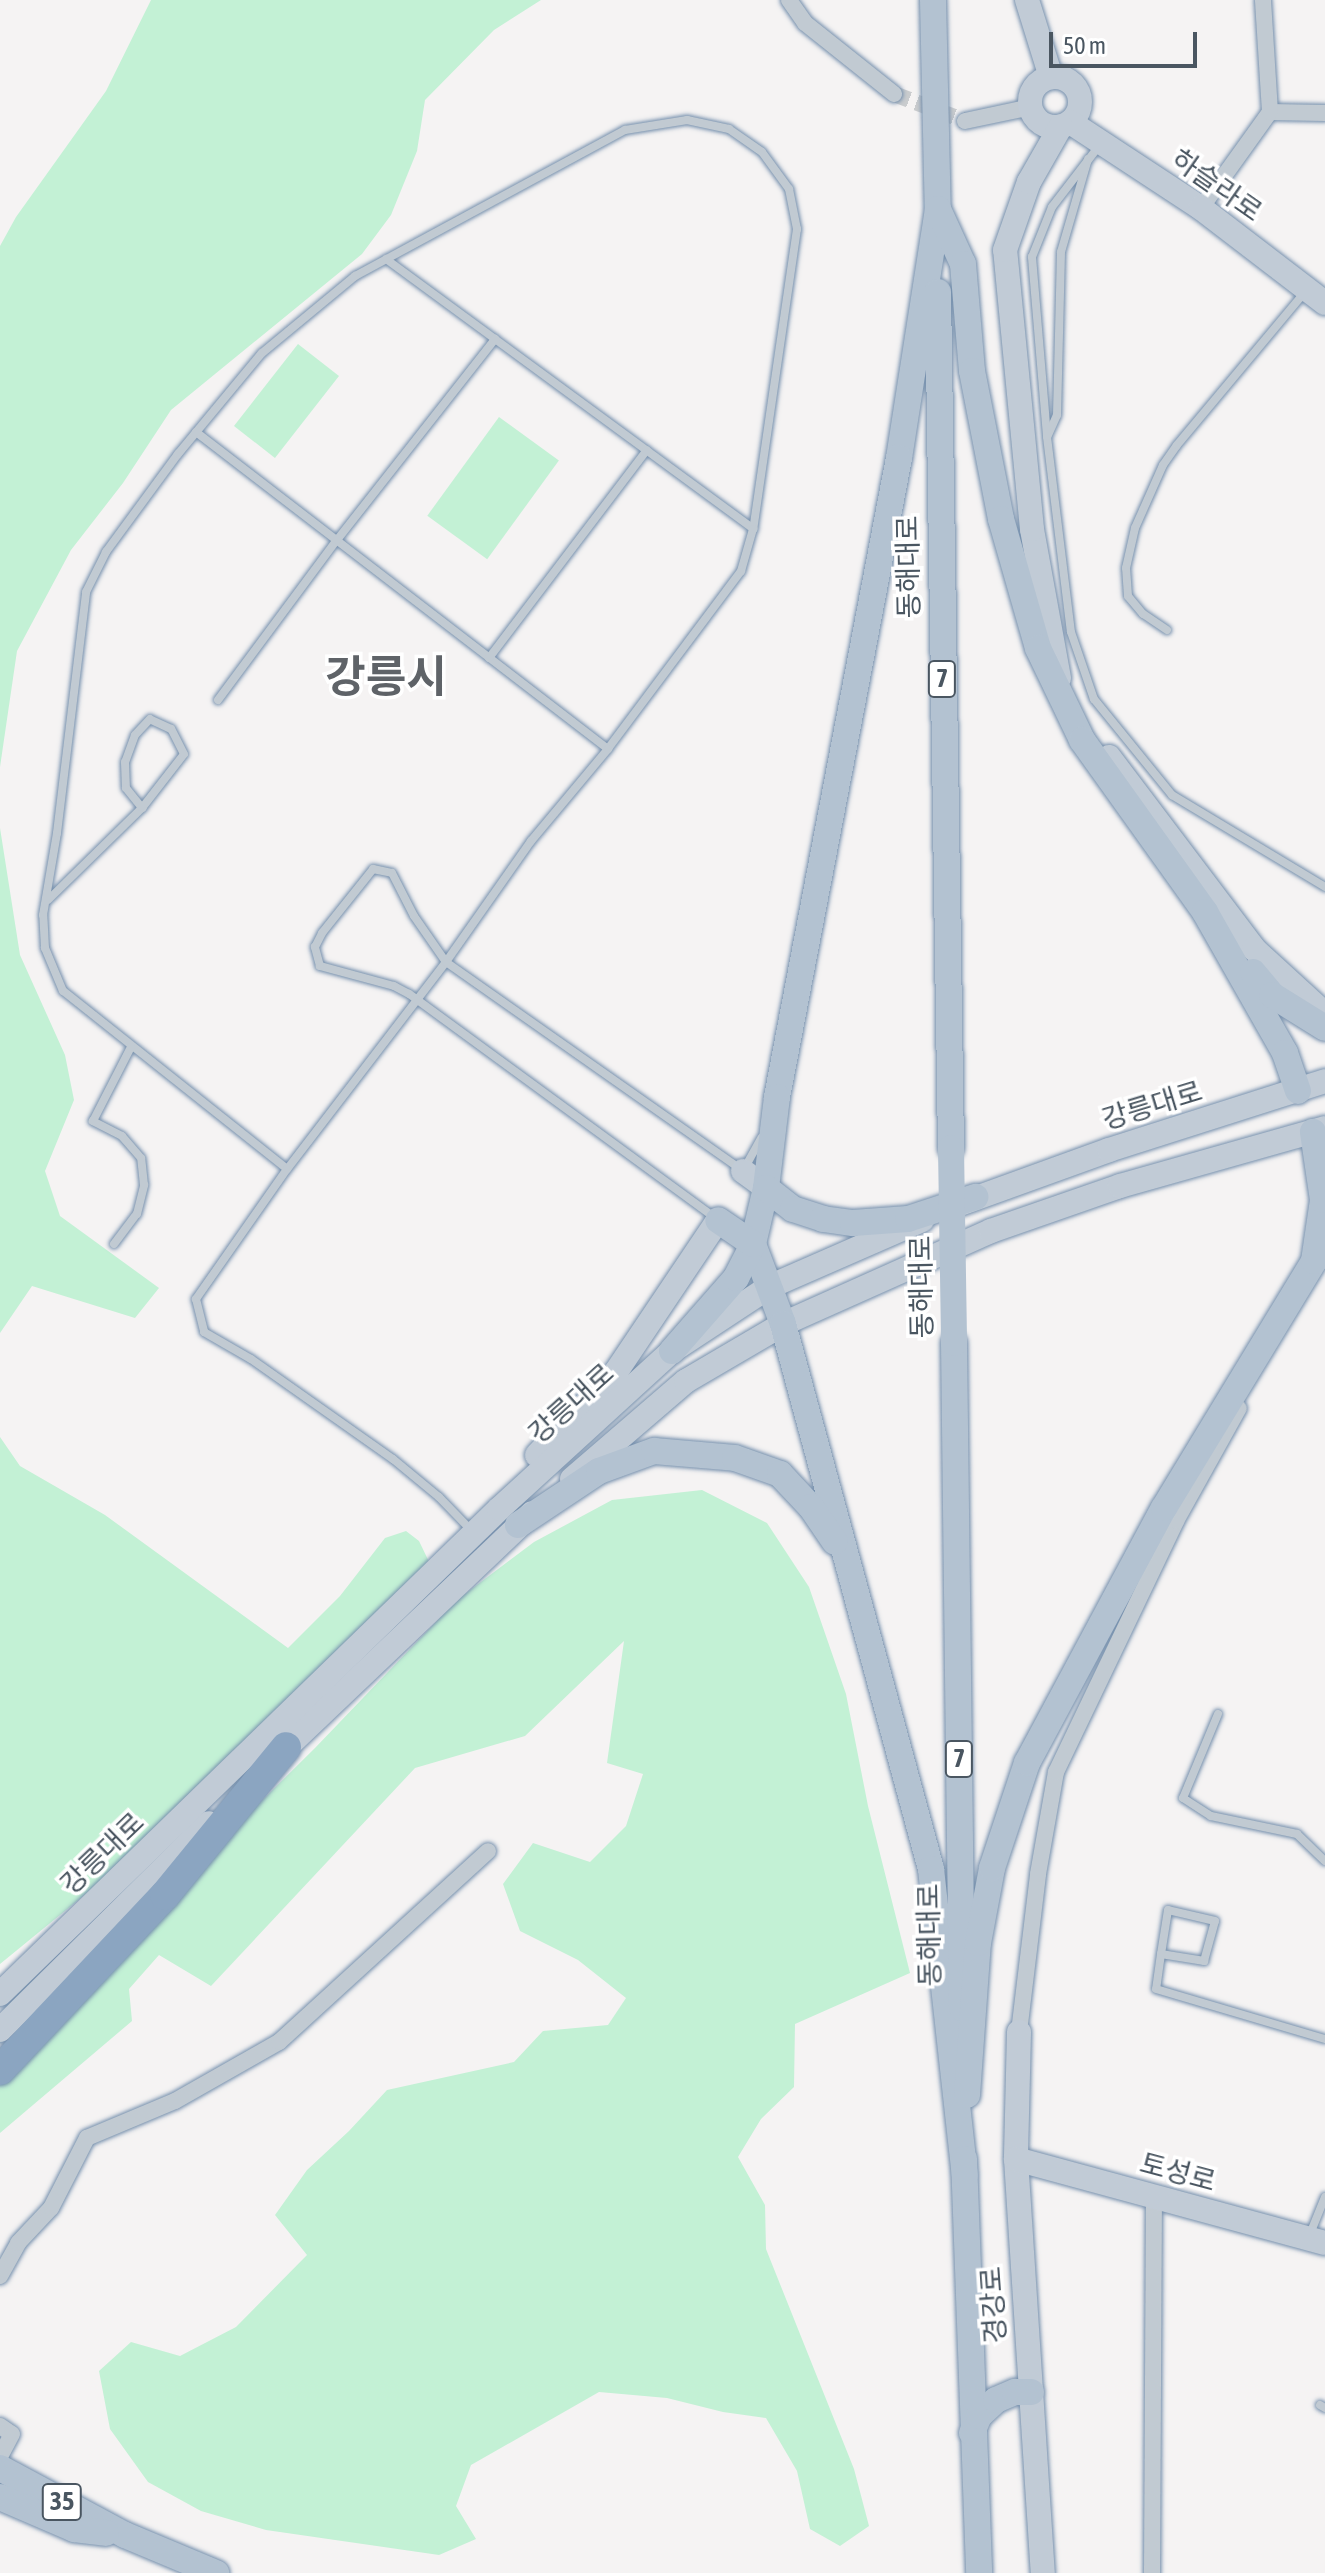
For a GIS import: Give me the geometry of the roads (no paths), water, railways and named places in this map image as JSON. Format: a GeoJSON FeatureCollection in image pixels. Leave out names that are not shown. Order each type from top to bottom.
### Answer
{"type":"FeatureCollection","features":[{"type":"Feature","properties":{"kind":"highway"},"geometry":{"type":"LineString","coordinates":[[0,2070],[165,1895],[286,1747]]}},
{"type":"Feature","properties":{"kind":"main road","name":"동해대로"},"geometry":{"type":"LineString","coordinates":[[933,0],[963,2142],[979,2573]]}},
{"type":"Feature","properties":{"kind":"main road"},"geometry":{"type":"LineString","coordinates":[[938,209],[963,264],[972,371],[1001,519],[1038,648],[1082,740],[1205,912],[1272,995],[1325,1028]]}},
{"type":"Feature","properties":{"kind":"main road"},"geometry":{"type":"LineString","coordinates":[[672,1351],[736,1278],[753,1244],[766,1188],[777,1097],[899,458],[938,209]]}},
{"type":"Feature","properties":{"kind":"main road"},"geometry":{"type":"LineString","coordinates":[[1205,912],[1285,1053],[1298,1091]]}},
{"type":"Feature","properties":{"kind":"main road"},"geometry":{"type":"LineString","coordinates":[[963,2142],[978,1943],[992,1868],[1027,1763],[1164,1508],[1321,1255],[1323,1200],[1319,1130]]}},
{"type":"Feature","properties":{"kind":"main road"},"geometry":{"type":"LineString","coordinates":[[766,1188],[793,1209],[823,1219],[853,1223],[908,1219],[975,1197]]}},
{"type":"Feature","properties":{"kind":"main road"},"geometry":{"type":"LineString","coordinates":[[718,1220],[753,1244],[783,1324],[931,1869],[965,2175]]}},
{"type":"Feature","properties":{"kind":"main road"},"geometry":{"type":"LineString","coordinates":[[509,1517],[599,1471],[654,1451],[735,1458],[780,1474],[811,1507],[849,1563]]}},
{"type":"Feature","properties":{"kind":"main road"},"geometry":{"type":"LineString","coordinates":[[972,2433],[979,2416],[996,2400],[1015,2392],[1031,2392]]}},
{"type":"Feature","properties":{"kind":"main road","name":"35"},"geometry":{"type":"LineString","coordinates":[[0,2468],[125,2535],[216,2573]]}},
{"type":"Feature","properties":{"kind":"main road","name":"35"},"geometry":{"type":"LineString","coordinates":[[0,2497],[74,2529],[125,2535]]}},
{"type":"Feature","properties":{"kind":"street"},"geometry":{"type":"LineString","coordinates":[[789,0],[805,23],[894,94]]}},
{"type":"Feature","properties":{"kind":"street"},"geometry":{"type":"LineString","coordinates":[[1027,0],[1051,77]]}},
{"type":"Feature","properties":{"kind":"street"},"geometry":{"type":"LineString","coordinates":[[1201,208],[1270,112],[1263,0]]}},
{"type":"Feature","properties":{"kind":"street"},"geometry":{"type":"LineString","coordinates":[[1066,124],[1046,125],[1031,107],[1033,91],[1051,77],[1067,80],[1078,91],[1080,107],[1029,182],[1005,250],[1032,529],[1056,671],[1099,744],[1254,949],[1277,974],[1325,1014]]}},
{"type":"Feature","properties":{"kind":"street"},"geometry":{"type":"LineString","coordinates":[[965,121],[1031,107]]}},
{"type":"Feature","properties":{"kind":"street"},"geometry":{"type":"LineString","coordinates":[[1270,112],[1325,113]]}},
{"type":"Feature","properties":{"kind":"street","name":"하슬라로"},"geometry":{"type":"LineString","coordinates":[[1066,124],[1095,152],[1201,208],[1316,296]]}},
{"type":"Feature","properties":{"kind":"street"},"geometry":{"type":"LineString","coordinates":[[1068,696],[1082,740]]}},
{"type":"Feature","properties":{"kind":"street","name":"강릉대로"},"geometry":{"type":"LineString","coordinates":[[0,2030],[286,1747],[672,1351],[769,1287],[975,1197],[1109,1150],[1325,1081]]}},
{"type":"Feature","properties":{"kind":"street"},"geometry":{"type":"LineString","coordinates":[[1298,1091],[1319,1130]]}},
{"type":"Feature","properties":{"kind":"street","name":"강릉대로"},"geometry":{"type":"LineString","coordinates":[[0,1994],[474,1533],[509,1517],[686,1381],[783,1324],[1005,1226],[1120,1186],[1319,1130]]}},
{"type":"Feature","properties":{"kind":"street"},"geometry":{"type":"LineString","coordinates":[[743,1171],[766,1188]]}},
{"type":"Feature","properties":{"kind":"street"},"geometry":{"type":"LineString","coordinates":[[509,1517],[534,1458],[616,1372],[718,1220]]}},
{"type":"Feature","properties":{"kind":"street"},"geometry":{"type":"LineString","coordinates":[[1019,2032],[1038,1874],[1056,1772],[1176,1521],[1321,1255]]}},
{"type":"Feature","properties":{"kind":"street"},"geometry":{"type":"LineString","coordinates":[[0,2276],[18,2243],[51,2208],[87,2138],[175,2101],[279,2042],[488,1851]]}},
{"type":"Feature","properties":{"kind":"street","name":"경강로"},"geometry":{"type":"LineString","coordinates":[[1019,2032],[1016,2159],[1043,2573]]}},
{"type":"Feature","properties":{"kind":"street","name":"토성로"},"geometry":{"type":"LineString","coordinates":[[1016,2159],[1316,2241]]}},
{"type":"Feature","properties":{"kind":"street"},"geometry":{"type":"LineString","coordinates":[[1152,2573],[1154,2197]]}},
{"type":"Feature","properties":{"kind":"street"},"geometry":{"type":"LineString","coordinates":[[0,2426],[12,2434],[0,2457]]}},
{"type":"Feature","properties":{"kind":"lane"},"geometry":{"type":"LineString","coordinates":[[287,1169],[63,991],[45,948],[43,915],[86,592],[106,552],[196,432],[262,353],[302,316],[355,276],[625,130],[687,120],[729,129],[762,152],[789,189],[797,229],[753,529],[741,571],[608,749],[531,841],[446,962],[287,1169],[196,1299],[204,1332],[251,1359],[393,1459],[439,1497],[474,1533]]}},
{"type":"Feature","properties":{"kind":"lane"},"geometry":{"type":"LineString","coordinates":[[1047,437],[1057,415],[1061,252],[1095,152]]}},
{"type":"Feature","properties":{"kind":"lane"},"geometry":{"type":"LineString","coordinates":[[1095,152],[1052,207],[1032,257],[1047,437],[1071,632],[1094,699],[1172,795],[1325,887]]}},
{"type":"Feature","properties":{"kind":"lane"},"geometry":{"type":"LineString","coordinates":[[386,259],[753,529]]}},
{"type":"Feature","properties":{"kind":"lane"},"geometry":{"type":"LineString","coordinates":[[1167,630],[1143,614],[1128,596],[1126,568],[1135,528],[1163,465],[1177,445],[1316,296]]}},
{"type":"Feature","properties":{"kind":"lane"},"geometry":{"type":"LineString","coordinates":[[218,700],[337,540],[495,339]]}},
{"type":"Feature","properties":{"kind":"lane"},"geometry":{"type":"LineString","coordinates":[[196,432],[608,749]]}},
{"type":"Feature","properties":{"kind":"lane"},"geometry":{"type":"LineString","coordinates":[[489,658],[647,450]]}},
{"type":"Feature","properties":{"kind":"lane"},"geometry":{"type":"LineString","coordinates":[[47,900],[142,808],[184,754],[171,729],[150,719],[135,735],[125,762],[126,788],[142,808]]}},
{"type":"Feature","properties":{"kind":"lane"},"geometry":{"type":"LineString","coordinates":[[718,1220],[394,986],[320,966],[315,947],[322,933],[373,869],[392,873],[414,916],[446,962],[743,1171],[759,1145],[777,1097]]}},
{"type":"Feature","properties":{"kind":"lane"},"geometry":{"type":"LineString","coordinates":[[114,1244],[137,1214],[144,1185],[141,1158],[122,1136],[93,1121],[131,1047]]}},
{"type":"Feature","properties":{"kind":"lane"},"geometry":{"type":"LineString","coordinates":[[1218,1714],[1183,1798],[1211,1816],[1297,1834],[1325,1861]]}},
{"type":"Feature","properties":{"kind":"lane"},"geometry":{"type":"LineString","coordinates":[[1161,1954],[1204,1961],[1215,1921],[1168,1910],[1161,1954],[1156,1989],[1325,2039]]}},
{"type":"Feature","properties":{"kind":"lane"},"geometry":{"type":"LineString","coordinates":[[1316,2241],[1325,2197]]}},
{"type":"Feature","properties":{"kind":"tunnel"},"geometry":{"type":"LineString","coordinates":[[894,94],[965,121]]}},
{"type":"Feature","properties":{"kind":"district","name":"강릉시"},"geometry":{"type":"Point","coordinates":[386,676]}}]}
